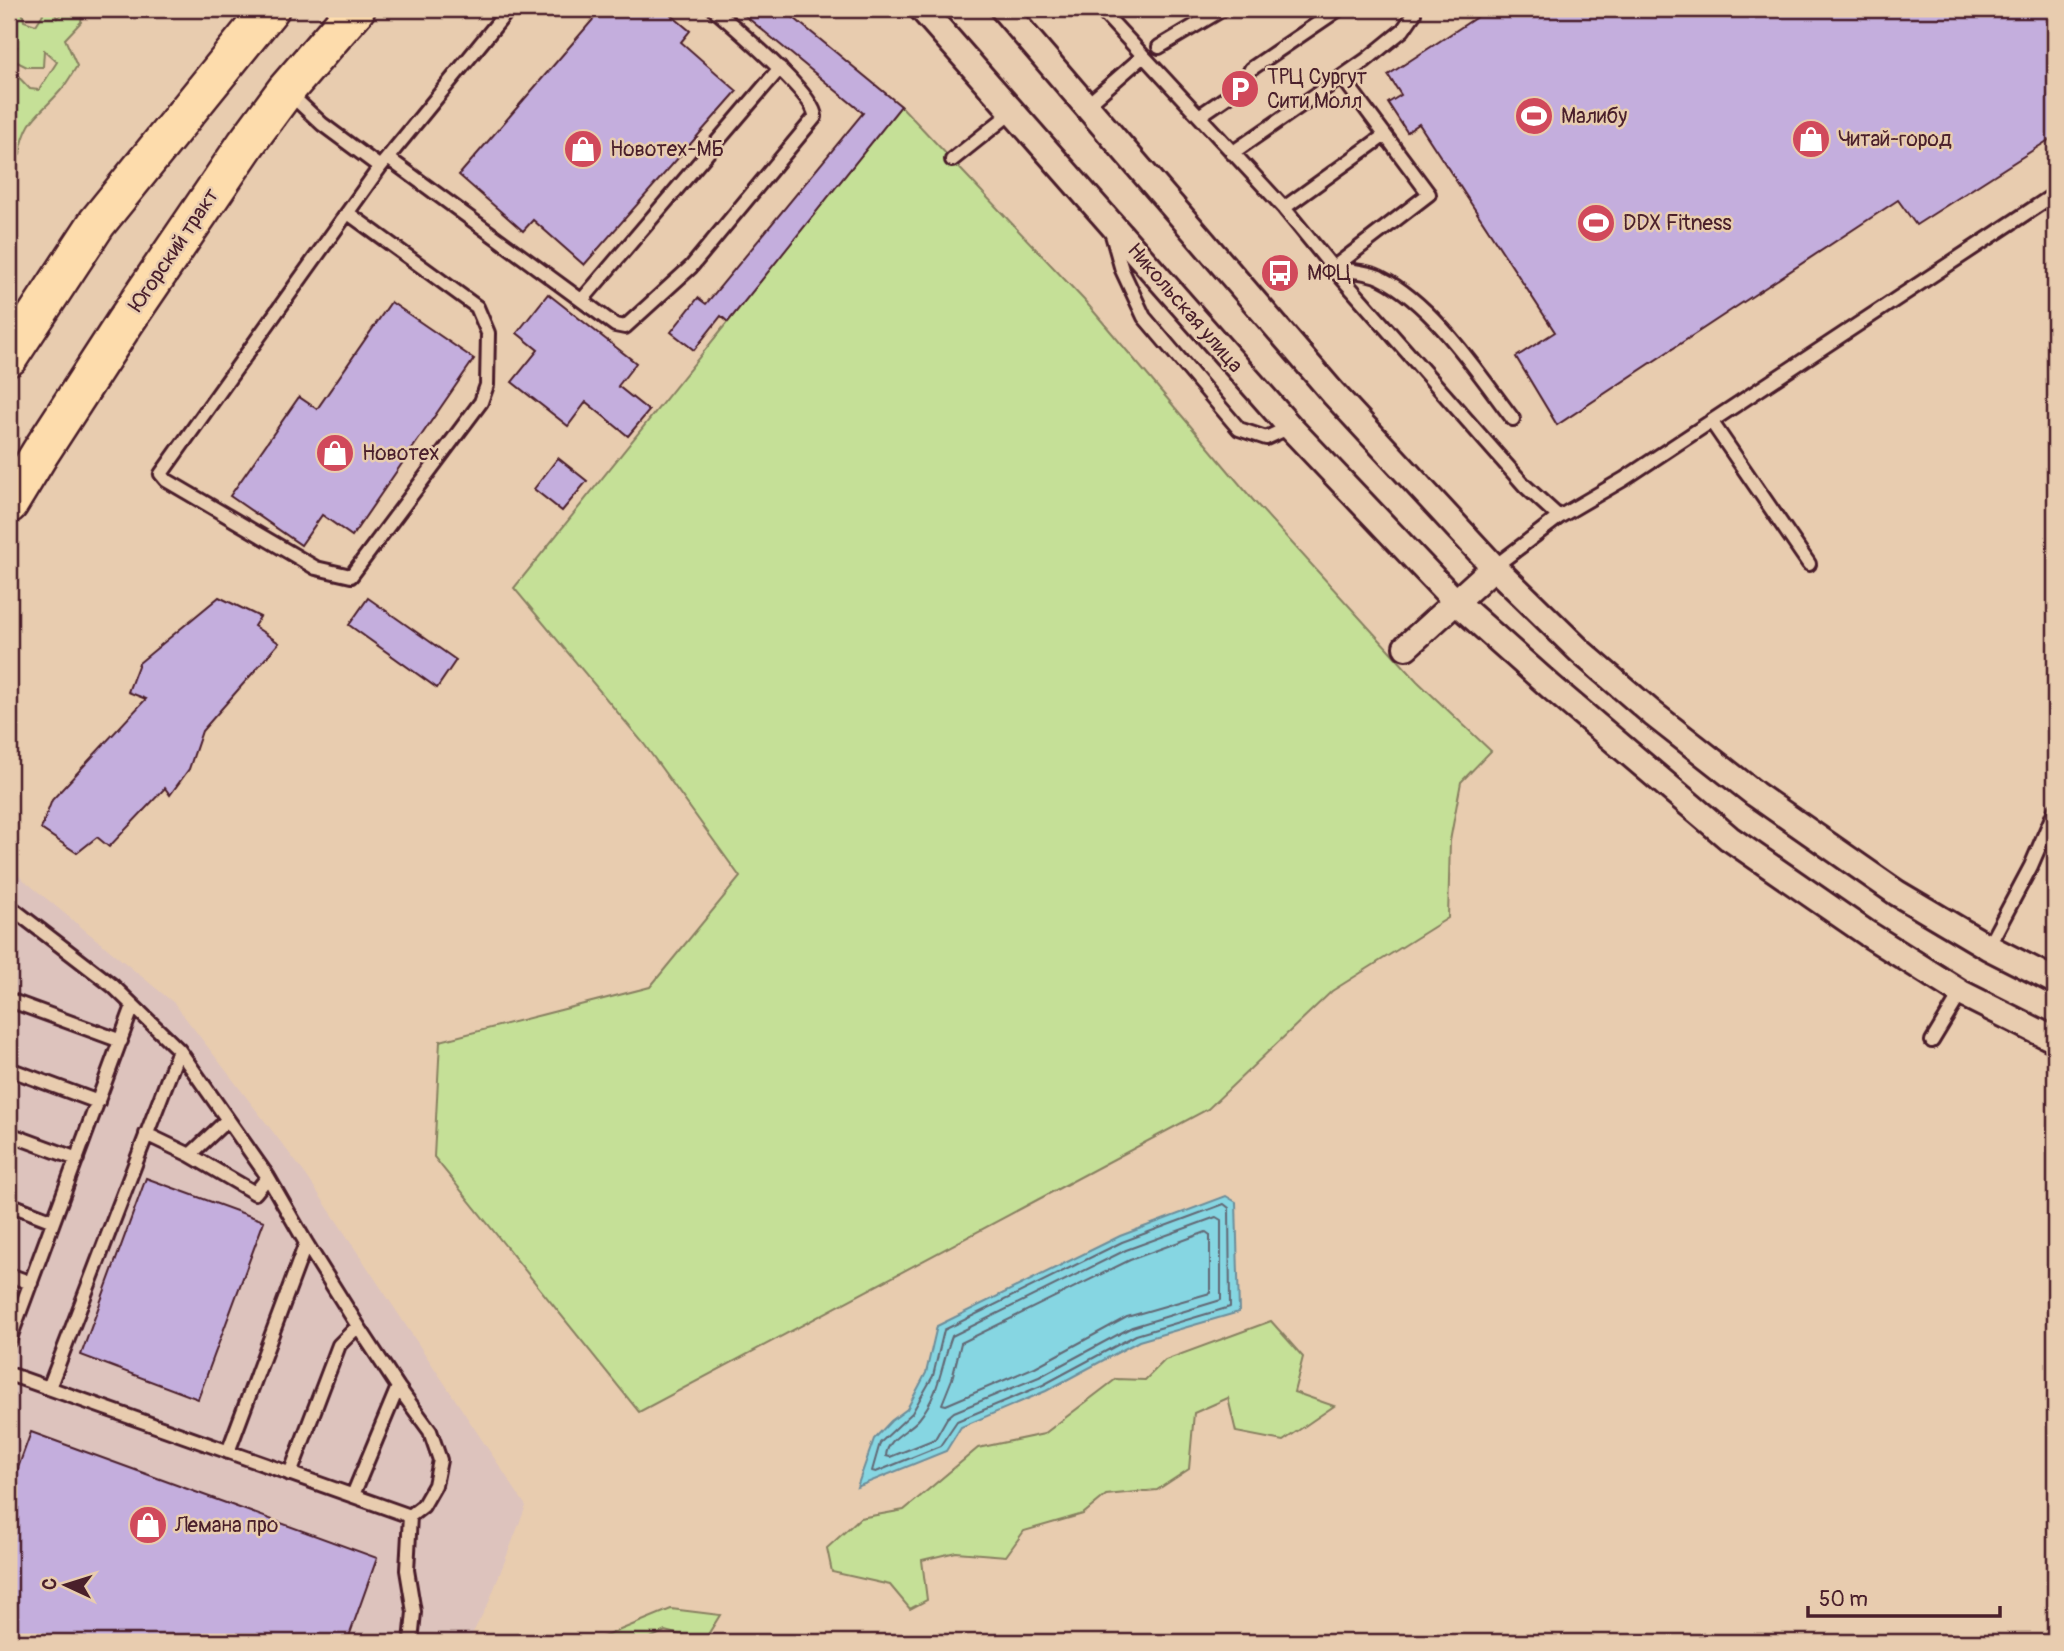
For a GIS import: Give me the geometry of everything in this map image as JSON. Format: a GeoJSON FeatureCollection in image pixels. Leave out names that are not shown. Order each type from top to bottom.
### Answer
{"type":"FeatureCollection","features":[{"type":"Feature","properties":{"kind":"main road"},"geometry":{"type":"LineString","coordinates":[[9,357],[97,223],[270,9]]}},
{"type":"Feature","properties":{"kind":"main road","name":"Югорский тракт"},"geometry":{"type":"LineString","coordinates":[[9,505],[125,322],[246,145],[286,90],[356,9]]}},
{"type":"Feature","properties":{"kind":"street","name":"Никольская улица"},"geometry":{"type":"LineString","coordinates":[[922,9],[1290,427],[1455,601],[1728,838],[1868,934],[1961,993],[2055,1041]]}},
{"type":"Feature","properties":{"kind":"street"},"geometry":{"type":"LineString","coordinates":[[1003,9],[1333,393],[1494,567],[1581,652],[1653,714],[1745,786],[1897,892],[1988,947],[2055,981]]}},
{"type":"Feature","properties":{"kind":"street"},"geometry":{"type":"LineString","coordinates":[[1406,647],[1494,567]]}},
{"type":"Feature","properties":{"kind":"lane"},"geometry":{"type":"LineString","coordinates":[[348,213],[477,307],[488,333],[489,368],[481,402],[351,576],[316,568],[166,480],[161,474],[384,162],[509,9]]}},
{"type":"Feature","properties":{"kind":"lane"},"geometry":{"type":"LineString","coordinates":[[286,90],[322,124],[384,162],[615,325],[625,327],[691,267],[815,117],[813,105],[780,68],[714,9]]}},
{"type":"Feature","properties":{"kind":"lane"},"geometry":{"type":"LineString","coordinates":[[1100,9],[1284,208],[1333,268],[1525,486],[1559,517]]}},
{"type":"Feature","properties":{"kind":"lane"},"geometry":{"type":"LineString","coordinates":[[1159,47],[1223,9]]}},
{"type":"Feature","properties":{"kind":"lane"},"geometry":{"type":"LineString","coordinates":[[1199,116],[1243,86],[1251,69],[1339,9]]}},
{"type":"Feature","properties":{"kind":"lane"},"geometry":{"type":"LineString","coordinates":[[1232,153],[1342,77],[1403,30],[1414,14],[1413,9]]}},
{"type":"Feature","properties":{"kind":"lane"},"geometry":{"type":"LineString","coordinates":[[1087,105],[1142,57]]}},
{"type":"Feature","properties":{"kind":"lane"},"geometry":{"type":"LineString","coordinates":[[582,300],[780,68]]}},
{"type":"Feature","properties":{"kind":"lane"},"geometry":{"type":"LineString","coordinates":[[1333,268],[1429,194],[1342,77]]}},
{"type":"Feature","properties":{"kind":"lane"},"geometry":{"type":"LineString","coordinates":[[952,160],[1012,112]]}},
{"type":"Feature","properties":{"kind":"lane"},"geometry":{"type":"LineString","coordinates":[[1284,208],[1385,135]]}},
{"type":"Feature","properties":{"kind":"lane"},"geometry":{"type":"LineString","coordinates":[[1494,567],[1559,517],[1624,479],[2055,194]]}},
{"type":"Feature","properties":{"kind":"lane"},"geometry":{"type":"LineString","coordinates":[[1108,220],[1122,270],[1144,317],[1240,429],[1266,439],[1290,427]]}},
{"type":"Feature","properties":{"kind":"lane"},"geometry":{"type":"LineString","coordinates":[[1333,268],[1380,277],[1412,300],[1450,336],[1513,419]]}},
{"type":"Feature","properties":{"kind":"lane"},"geometry":{"type":"LineString","coordinates":[[1711,421],[1809,564]]}},
{"type":"Feature","properties":{"kind":"lane"},"geometry":{"type":"LineString","coordinates":[[1988,947],[2031,866],[2055,810]]}},
{"type":"Feature","properties":{"kind":"lane"},"geometry":{"type":"LineString","coordinates":[[9,906],[113,986],[179,1050],[268,1177],[358,1326],[430,1431],[440,1460],[435,1485],[423,1506],[410,1517],[407,1570],[414,1612],[411,1642]]}},
{"type":"Feature","properties":{"kind":"lane"},"geometry":{"type":"LineString","coordinates":[[1933,1041],[1961,993]]}},
{"type":"Feature","properties":{"kind":"lane"},"geometry":{"type":"LineString","coordinates":[[9,999],[121,1041]]}},
{"type":"Feature","properties":{"kind":"lane"},"geometry":{"type":"LineString","coordinates":[[9,1339],[133,1006]]}},
{"type":"Feature","properties":{"kind":"lane"},"geometry":{"type":"LineString","coordinates":[[49,1388],[179,1050]]}},
{"type":"Feature","properties":{"kind":"lane"},"geometry":{"type":"LineString","coordinates":[[9,1069],[98,1102]]}},
{"type":"Feature","properties":{"kind":"lane"},"geometry":{"type":"LineString","coordinates":[[190,1155],[227,1120]]}},
{"type":"Feature","properties":{"kind":"lane"},"geometry":{"type":"LineString","coordinates":[[9,1134],[77,1159]]}},
{"type":"Feature","properties":{"kind":"lane"},"geometry":{"type":"LineString","coordinates":[[146,1134],[190,1155],[254,1193],[268,1177]]}},
{"type":"Feature","properties":{"kind":"lane"},"geometry":{"type":"LineString","coordinates":[[9,1204],[53,1221]]}},
{"type":"Feature","properties":{"kind":"lane"},"geometry":{"type":"LineString","coordinates":[[228,1452],[306,1243]]}},
{"type":"Feature","properties":{"kind":"lane"},"geometry":{"type":"LineString","coordinates":[[9,1275],[30,1283]]}},
{"type":"Feature","properties":{"kind":"lane"},"geometry":{"type":"LineString","coordinates":[[290,1474],[339,1345],[358,1326]]}},
{"type":"Feature","properties":{"kind":"lane"},"geometry":{"type":"LineString","coordinates":[[9,1374],[410,1517]]}},
{"type":"Feature","properties":{"kind":"lane"},"geometry":{"type":"LineString","coordinates":[[353,1495],[398,1387]]}},
{"type":"Feature","properties":{"kind":"shaded area"},"geometry":{"type":"Polygon","coordinates":[[[9,868],[174,1003],[306,1175],[526,1506],[489,1602],[468,1642],[9,1642],[9,868]]]}},
{"type":"Feature","properties":{"kind":"green space"},"geometry":{"type":"Polygon","coordinates":[[[9,9],[22,9],[24,21],[36,25],[43,14],[41,9],[53,9],[57,18],[67,9],[83,9],[81,22],[65,39],[77,66],[63,87],[30,124],[20,154],[9,158],[9,67],[30,89],[39,90],[57,62],[44,50],[43,67],[27,67],[11,59],[17,47],[9,45],[9,9]]]}},
{"type":"Feature","properties":{"kind":"green space"},"geometry":{"type":"Polygon","coordinates":[[[901,106],[1084,300],[1253,500],[1417,681],[1491,751],[1461,782],[1450,841],[1448,918],[1332,991],[1208,1109],[639,1412],[434,1157],[440,1041],[650,987],[740,877],[644,744],[514,588],[901,106]]]}},
{"type":"Feature","properties":{"kind":"green space"},"geometry":{"type":"Polygon","coordinates":[[[1271,1321],[1303,1357],[1294,1392],[1334,1406],[1283,1441],[1236,1432],[1228,1398],[1194,1413],[1189,1469],[1157,1490],[1106,1495],[1083,1514],[1024,1531],[1006,1556],[956,1552],[922,1560],[927,1600],[910,1609],[890,1585],[832,1572],[827,1548],[860,1518],[904,1510],[978,1448],[1044,1434],[1116,1379],[1145,1380],[1165,1360],[1271,1321]]]}},
{"type":"Feature","properties":{"kind":"green space"},"geometry":{"type":"Polygon","coordinates":[[[671,1609],[720,1615],[704,1641],[665,1631],[642,1642],[591,1642],[671,1609]]]}},
{"type":"Feature","properties":{"kind":"water"},"geometry":{"type":"Polygon","coordinates":[[[1226,1196],[1236,1202],[1239,1312],[1139,1341],[1046,1391],[961,1427],[946,1451],[857,1487],[874,1439],[907,1409],[926,1373],[937,1326],[1120,1236],[1226,1196]]]}},
{"type":"Feature","properties":{"kind":"building","name":"Новотех-МБ"},"geometry":{"type":"Polygon","coordinates":[[[602,9],[664,9],[690,31],[681,42],[737,91],[584,265],[533,220],[523,231],[459,175],[602,9]]]}},
{"type":"Feature","properties":{"kind":"building"},"geometry":{"type":"Polygon","coordinates":[[[737,9],[783,9],[901,106],[728,322],[721,316],[694,350],[671,332],[698,298],[706,304],[863,113],[737,9]]]}},
{"type":"Feature","properties":{"kind":"building"},"geometry":{"type":"Polygon","coordinates":[[[1489,9],[2055,9],[2055,136],[1916,225],[1898,200],[1557,425],[1516,357],[1555,332],[1419,124],[1407,132],[1388,103],[1401,95],[1388,75],[1489,9]]]}},
{"type":"Feature","properties":{"kind":"building"},"geometry":{"type":"Polygon","coordinates":[[[548,294],[636,363],[618,386],[649,411],[628,436],[586,402],[568,426],[512,382],[538,350],[517,333],[548,294]]]}},
{"type":"Feature","properties":{"kind":"building","name":"Новотех"},"geometry":{"type":"Polygon","coordinates":[[[391,302],[474,359],[352,536],[322,515],[301,545],[230,496],[299,397],[317,409],[391,302]]]}},
{"type":"Feature","properties":{"kind":"building"},"geometry":{"type":"Polygon","coordinates":[[[558,458],[587,481],[562,511],[534,489],[558,458]]]}},
{"type":"Feature","properties":{"kind":"building"},"geometry":{"type":"Polygon","coordinates":[[[219,597],[260,617],[254,626],[279,643],[202,731],[189,769],[170,795],[165,788],[109,847],[97,837],[77,853],[41,829],[52,800],[146,699],[128,692],[139,663],[219,597]]]}},
{"type":"Feature","properties":{"kind":"building"},"geometry":{"type":"Polygon","coordinates":[[[368,598],[456,660],[437,688],[349,625],[368,598]]]}},
{"type":"Feature","properties":{"kind":"building"},"geometry":{"type":"Polygon","coordinates":[[[146,1178],[264,1221],[198,1399],[81,1355],[146,1178]]]}},
{"type":"Feature","properties":{"kind":"building","name":"Лемана про"},"geometry":{"type":"Polygon","coordinates":[[[31,1432],[377,1558],[347,1642],[9,1642],[9,1493],[31,1432]]]}},
{"type":"Feature","properties":{"kind":"place","name":"ТРЦ Сургут Сити Молл"},"geometry":{"type":"Point","coordinates":[1240,89]}},
{"type":"Feature","properties":{"kind":"place","name":"Малибу"},"geometry":{"type":"Point","coordinates":[1534,116]}},
{"type":"Feature","properties":{"kind":"place","name":"Читай-город"},"geometry":{"type":"Point","coordinates":[1811,139]}},
{"type":"Feature","properties":{"kind":"place","name":"Новотех-МБ"},"geometry":{"type":"Point","coordinates":[583,149]}},
{"type":"Feature","properties":{"kind":"place","name":"DDX Fitness"},"geometry":{"type":"Point","coordinates":[1596,223]}},
{"type":"Feature","properties":{"kind":"place","name":"МФЦ"},"geometry":{"type":"Point","coordinates":[1280,273]}},
{"type":"Feature","properties":{"kind":"place","name":"Новотех"},"geometry":{"type":"Point","coordinates":[335,453]}},
{"type":"Feature","properties":{"kind":"place","name":"Лемана про"},"geometry":{"type":"Point","coordinates":[148,1525]}}]}
